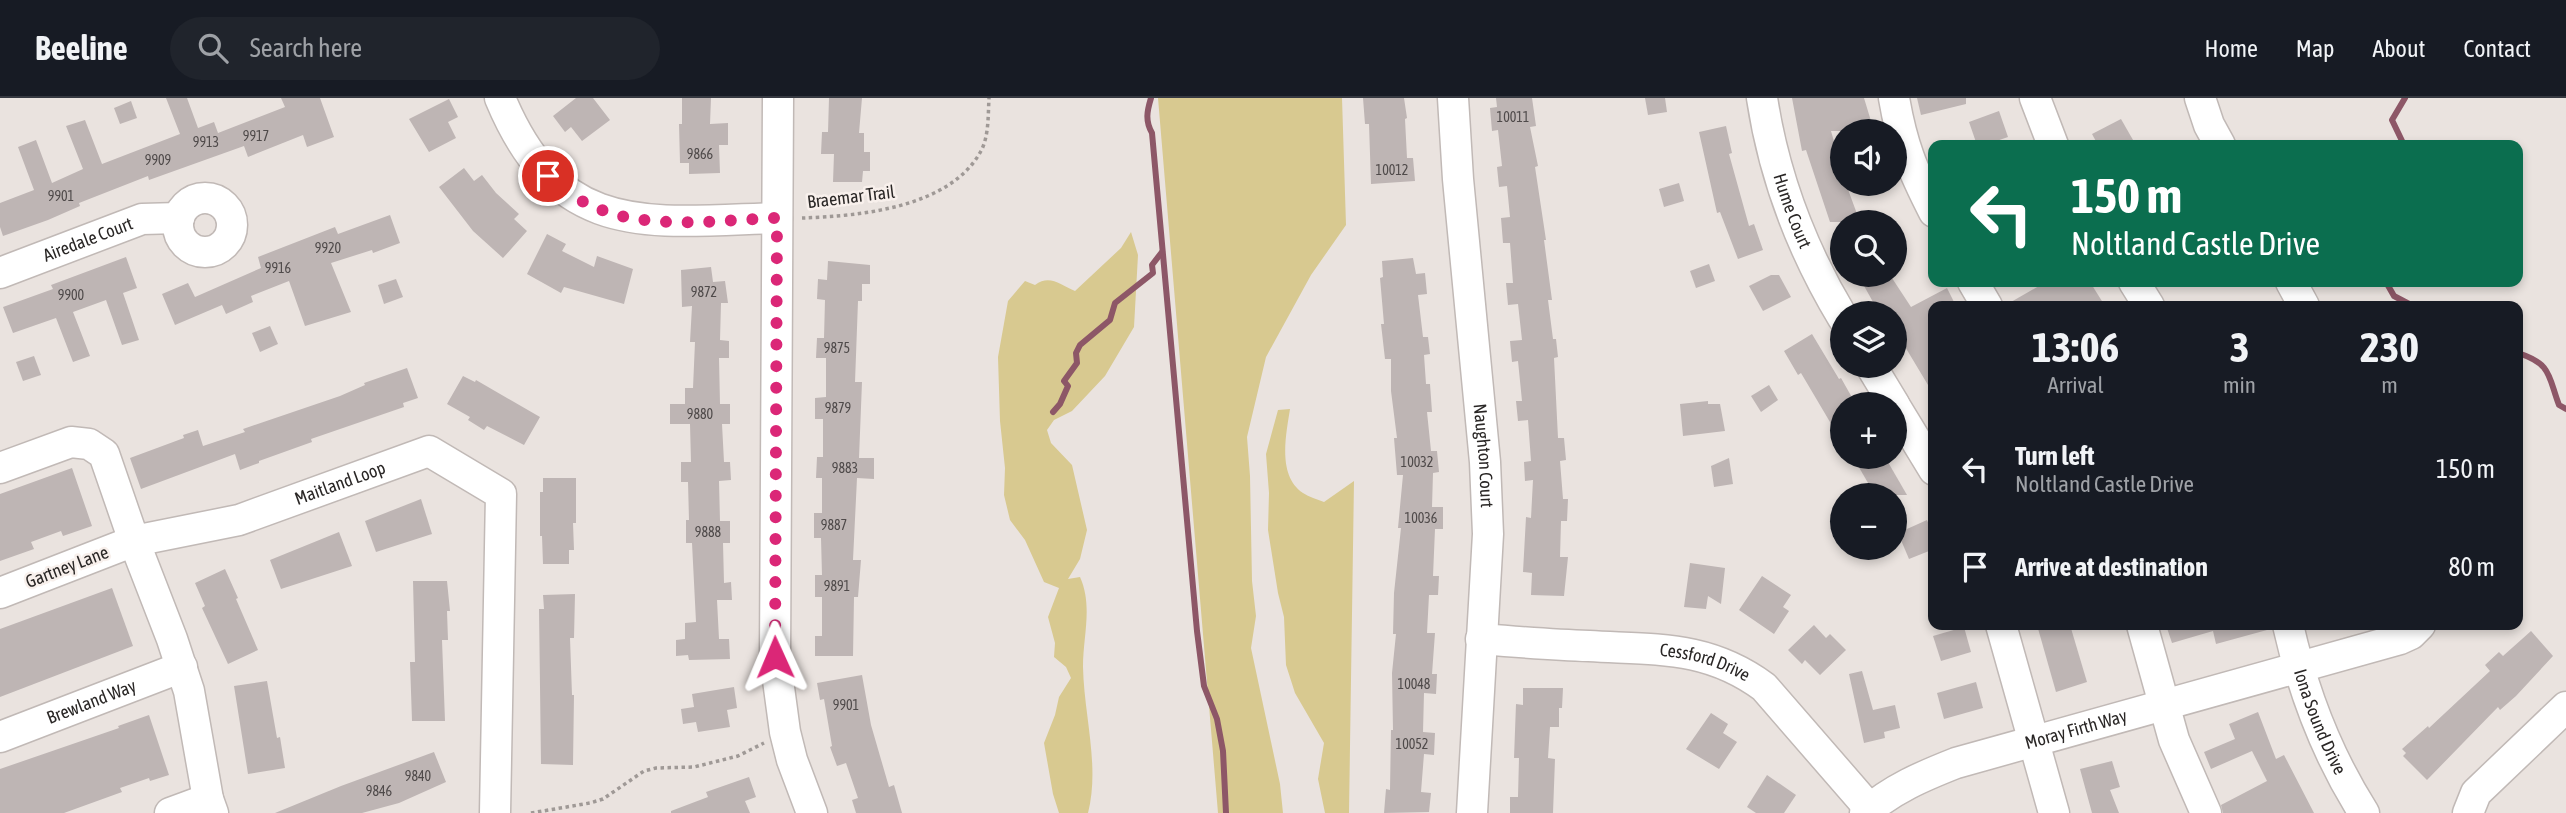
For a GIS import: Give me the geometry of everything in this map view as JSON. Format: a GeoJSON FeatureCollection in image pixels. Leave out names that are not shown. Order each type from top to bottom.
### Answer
{"type":"FeatureCollection","features":[{"type":"Feature","properties":{"kind":"street"},"geometry":{"type":"LineString","coordinates":[[500,98],[511,126],[526,150],[548,176],[590,206],[621,216],[653,221],[777,218]]}},
{"type":"Feature","properties":{"kind":"street"},"geometry":{"type":"LineString","coordinates":[[778,98],[774,639],[777,685],[785,732],[792,760],[812,813]]}},
{"type":"Feature","properties":{"kind":"street","name":"Naughton Court"},"geometry":{"type":"LineString","coordinates":[[1453,98],[1458,179],[1485,462],[1488,534],[1472,813]]}},
{"type":"Feature","properties":{"kind":"street","name":"Hume Court"},"geometry":{"type":"LineString","coordinates":[[1762,98],[1777,169],[1793,219],[1814,267],[1833,301]]}},
{"type":"Feature","properties":{"kind":"street"},"geometry":{"type":"LineString","coordinates":[[1894,98],[1900,136],[1910,166],[1928,200]]}},
{"type":"Feature","properties":{"kind":"street"},"geometry":{"type":"LineString","coordinates":[[2035,98],[2051,140]]}},
{"type":"Feature","properties":{"kind":"street"},"geometry":{"type":"LineString","coordinates":[[2200,98],[2217,140]]}},
{"type":"Feature","properties":{"kind":"street","name":"Airedale Court"},"geometry":{"type":"LineString","coordinates":[[0,273],[142,219],[179,218]]}},
{"type":"Feature","properties":{"kind":"street"},"geometry":{"type":"LineString","coordinates":[[1907,425],[1928,460]]}},
{"type":"Feature","properties":{"kind":"street"},"geometry":{"type":"LineString","coordinates":[[0,468],[71,442],[89,444],[104,454],[182,667],[211,806],[170,813]]}},
{"type":"Feature","properties":{"kind":"street","name":"Maitland Loop"},"geometry":{"type":"LineString","coordinates":[[134,541],[239,520],[429,451],[500,494],[495,813]]}},
{"type":"Feature","properties":{"kind":"street","name":"Gartney Lane"},"geometry":{"type":"LineString","coordinates":[[0,593],[134,541]]}},
{"type":"Feature","properties":{"kind":"street"},"geometry":{"type":"LineString","coordinates":[[2002,630],[2054,813]]}},
{"type":"Feature","properties":{"kind":"street"},"geometry":{"type":"LineString","coordinates":[[2143,630],[2174,740],[2206,813]]}},
{"type":"Feature","properties":{"kind":"street","name":"Iona Sound Drive"},"geometry":{"type":"LineString","coordinates":[[2289,630],[2317,723],[2339,771],[2364,813]]}},
{"type":"Feature","properties":{"kind":"street","name":"Moray Firth Way"},"geometry":{"type":"LineString","coordinates":[[1867,811],[1913,780],[1956,763],[2400,639],[2415,630]]}},
{"type":"Feature","properties":{"kind":"street","name":"Cessford Drive"},"geometry":{"type":"LineString","coordinates":[[1481,639],[1677,651],[1723,662],[1747,674],[1764,687],[1867,811]]}},
{"type":"Feature","properties":{"kind":"street","name":"Brewland Way"},"geometry":{"type":"LineString","coordinates":[[0,737],[182,667]]}},
{"type":"Feature","properties":{"kind":"street"},"geometry":{"type":"LineString","coordinates":[[2468,813],[2476,793],[2566,707]]}},
{"type":"Feature","properties":{"kind":"path","name":"Braemar Trail"},"geometry":{"type":"LineString","coordinates":[[777,218],[831,217],[900,207],[937,191],[969,169],[982,148],[989,98]]}},
{"type":"Feature","properties":{"kind":"path"},"geometry":{"type":"LineString","coordinates":[[531,813],[603,799],[643,771],[694,767],[727,759],[785,732]]}},
{"type":"Feature","properties":{"kind":"shaded area"},"geometry":{"type":"Polygon","coordinates":[[[1158,98],[1342,98],[1346,225],[1311,275],[1266,357],[1247,437],[1252,581],[1256,616],[1251,648],[1280,784],[1283,813],[1218,813],[1158,98]]]}},
{"type":"Feature","properties":{"kind":"shaded area"},"geometry":{"type":"Polygon","coordinates":[[[1131,232],[1138,255],[1134,327],[1105,376],[1072,411],[1054,420],[1047,430],[1051,443],[1072,465],[1087,530],[1080,559],[1068,579],[1080,577],[1086,599],[1083,667],[1092,759],[1091,795],[1088,813],[1059,813],[1044,743],[1059,697],[1071,678],[1066,667],[1054,657],[1055,643],[1048,617],[1059,588],[1044,582],[1025,540],[1010,520],[1004,495],[1005,468],[998,357],[1008,301],[1025,281],[1035,285],[1050,280],[1075,291],[1121,248],[1131,232]]]}},
{"type":"Feature","properties":{"kind":"shaded area"},"geometry":{"type":"Polygon","coordinates":[[[1290,409],[1285,454],[1289,476],[1295,486],[1305,494],[1324,502],[1354,481],[1349,813],[1325,813],[1318,779],[1324,743],[1295,693],[1286,665],[1284,617],[1268,530],[1266,454],[1278,410],[1290,409]]]}},
{"type":"Feature","properties":{"kind":"building"},"geometry":{"type":"Polygon","coordinates":[[[166,98],[187,98],[198,128],[214,122],[218,133],[285,107],[281,98],[320,98],[334,137],[307,147],[303,135],[248,157],[244,146],[149,180],[148,176],[79,203],[80,206],[48,220],[3,236],[0,227],[0,203],[34,190],[18,147],[36,140],[52,183],[83,169],[66,126],[85,120],[102,164],[180,134],[166,98]]]}},
{"type":"Feature","properties":{"kind":"building"},"geometry":{"type":"Polygon","coordinates":[[[576,98],[593,98],[610,120],[582,141],[571,127],[565,132],[553,116],[576,98]]]}},
{"type":"Feature","properties":{"kind":"building"},"geometry":{"type":"Polygon","coordinates":[[[682,98],[711,98],[710,124],[728,123],[728,145],[719,145],[720,173],[689,174],[689,163],[680,163],[679,124],[682,124],[682,98]]]}},
{"type":"Feature","properties":{"kind":"building"},"geometry":{"type":"Polygon","coordinates":[[[829,98],[862,98],[859,133],[864,133],[864,152],[870,152],[870,171],[863,171],[862,182],[833,182],[834,154],[821,154],[822,132],[828,132],[829,98]]]}},
{"type":"Feature","properties":{"kind":"building"},"geometry":{"type":"Polygon","coordinates":[[[1363,98],[1404,98],[1407,158],[1413,158],[1415,181],[1371,184],[1369,124],[1365,124],[1363,98]]]}},
{"type":"Feature","properties":{"kind":"building"},"geometry":{"type":"Polygon","coordinates":[[[1496,98],[1532,98],[1536,126],[1530,127],[1538,166],[1535,167],[1552,300],[1548,300],[1558,357],[1554,358],[1558,438],[1564,438],[1566,460],[1560,461],[1563,499],[1568,499],[1567,521],[1561,521],[1560,557],[1568,557],[1564,596],[1531,595],[1532,573],[1523,572],[1526,517],[1531,518],[1533,480],[1525,481],[1524,462],[1531,461],[1528,420],[1518,421],[1516,401],[1522,401],[1518,361],[1512,362],[1510,341],[1522,340],[1518,304],[1508,305],[1506,283],[1513,283],[1510,243],[1503,243],[1501,218],[1510,217],[1507,186],[1499,187],[1497,167],[1502,166],[1498,130],[1492,131],[1490,108],[1497,107],[1496,98]]]}},
{"type":"Feature","properties":{"kind":"building"},"geometry":{"type":"Polygon","coordinates":[[[1645,98],[1665,98],[1667,112],[1648,115],[1645,98]]]}},
{"type":"Feature","properties":{"kind":"building"},"geometry":{"type":"Polygon","coordinates":[[[1792,98],[1864,98],[1870,119],[1830,119],[1830,196],[1850,196],[1856,210],[1830,210],[1830,222],[1806,150],[1802,151],[1792,98]]]}},
{"type":"Feature","properties":{"kind":"building"},"geometry":{"type":"Polygon","coordinates":[[[1917,98],[1966,98],[1966,104],[1921,115],[1917,98]]]}},
{"type":"Feature","properties":{"kind":"building"},"geometry":{"type":"Polygon","coordinates":[[[449,99],[458,117],[448,122],[456,138],[429,152],[409,119],[449,99]]]}},
{"type":"Feature","properties":{"kind":"building"},"geometry":{"type":"Polygon","coordinates":[[[131,101],[137,118],[120,124],[114,108],[131,101]]]}},
{"type":"Feature","properties":{"kind":"building"},"geometry":{"type":"Polygon","coordinates":[[[1999,111],[2008,137],[1999,140],[1975,140],[1969,122],[1999,111]]]}},
{"type":"Feature","properties":{"kind":"building"},"geometry":{"type":"Polygon","coordinates":[[[2121,119],[2133,140],[2095,140],[2092,134],[2121,119]]]}},
{"type":"Feature","properties":{"kind":"building"},"geometry":{"type":"Polygon","coordinates":[[[1726,126],[1732,153],[1729,154],[1749,226],[1754,224],[1763,250],[1738,259],[1720,212],[1717,213],[1699,132],[1726,126]]]}},
{"type":"Feature","properties":{"kind":"building"},"geometry":{"type":"Polygon","coordinates":[[[464,168],[474,181],[482,175],[496,193],[519,214],[514,219],[527,231],[503,258],[473,231],[439,187],[464,168]]]}},
{"type":"Feature","properties":{"kind":"building"},"geometry":{"type":"Polygon","coordinates":[[[1679,183],[1684,201],[1664,207],[1659,189],[1679,183]]]}},
{"type":"Feature","properties":{"kind":"building"},"geometry":{"type":"Polygon","coordinates":[[[390,215],[400,243],[331,263],[351,312],[305,326],[289,281],[251,296],[253,302],[226,314],[222,305],[175,325],[162,294],[188,283],[195,297],[261,268],[258,257],[335,227],[338,234],[390,215]]]}},
{"type":"Feature","properties":{"kind":"building"},"geometry":{"type":"Polygon","coordinates":[[[547,234],[566,244],[562,251],[594,267],[597,256],[633,269],[624,304],[564,287],[561,293],[527,274],[547,234]]]}},
{"type":"Feature","properties":{"kind":"building"},"geometry":{"type":"Polygon","coordinates":[[[126,257],[137,288],[123,293],[139,340],[122,345],[106,300],[73,312],[90,356],[73,362],[56,318],[13,333],[3,307],[53,289],[51,285],[126,257]]]}},
{"type":"Feature","properties":{"kind":"building"},"geometry":{"type":"Polygon","coordinates":[[[1413,258],[1416,274],[1425,273],[1427,294],[1418,295],[1423,337],[1428,337],[1430,354],[1424,355],[1426,384],[1430,384],[1432,412],[1427,412],[1431,451],[1437,451],[1439,472],[1433,473],[1432,507],[1443,507],[1443,529],[1435,529],[1433,576],[1439,576],[1438,595],[1429,595],[1427,633],[1435,633],[1432,674],[1437,674],[1436,694],[1424,693],[1423,732],[1435,733],[1434,755],[1424,754],[1421,792],[1431,793],[1429,812],[1384,813],[1386,789],[1390,790],[1392,673],[1396,634],[1393,634],[1394,593],[1403,475],[1397,475],[1391,359],[1385,359],[1380,278],[1383,277],[1382,261],[1413,258]]]}},
{"type":"Feature","properties":{"kind":"building"},"geometry":{"type":"Polygon","coordinates":[[[828,261],[870,265],[870,284],[862,284],[862,301],[858,301],[855,382],[862,382],[859,458],[874,458],[874,479],[857,478],[853,560],[861,560],[858,597],[854,597],[853,656],[815,656],[815,636],[822,636],[822,597],[815,597],[815,575],[822,575],[821,538],[814,538],[814,513],[822,513],[822,478],[816,478],[817,457],[823,457],[823,419],[815,419],[815,398],[826,397],[826,358],[816,358],[817,338],[824,338],[825,300],[817,299],[818,279],[827,280],[828,261]]]}},
{"type":"Feature","properties":{"kind":"building"},"geometry":{"type":"Polygon","coordinates":[[[1709,264],[1715,281],[1696,288],[1690,271],[1709,264]]]}},
{"type":"Feature","properties":{"kind":"building"},"geometry":{"type":"Polygon","coordinates":[[[711,267],[713,282],[725,281],[728,303],[721,303],[720,340],[729,341],[729,358],[719,358],[720,404],[730,404],[730,424],[722,424],[724,462],[730,462],[731,480],[719,481],[720,521],[730,521],[730,543],[723,543],[724,583],[731,582],[732,600],[717,600],[719,639],[729,639],[730,659],[689,660],[688,655],[676,656],[676,640],[685,639],[685,623],[696,622],[692,543],[686,543],[686,520],[689,520],[688,482],[681,482],[681,462],[691,462],[690,424],[670,424],[670,404],[685,404],[685,388],[693,388],[695,342],[690,342],[692,306],[682,307],[681,270],[711,267]]]}},
{"type":"Feature","properties":{"kind":"building"},"geometry":{"type":"Polygon","coordinates":[[[1771,275],[1779,275],[1791,297],[1763,311],[1749,286],[1771,275]]]}},
{"type":"Feature","properties":{"kind":"building"},"geometry":{"type":"Polygon","coordinates":[[[396,279],[403,297],[384,304],[378,285],[396,279]]]}},
{"type":"Feature","properties":{"kind":"building"},"geometry":{"type":"Polygon","coordinates":[[[1865,287],[1898,287],[1911,307],[1947,288],[1954,301],[1928,301],[1928,385],[1907,350],[1907,301],[1872,301],[1865,287]]]}},
{"type":"Feature","properties":{"kind":"building"},"geometry":{"type":"Polygon","coordinates":[[[2037,287],[2093,287],[2102,301],[2013,301],[2037,287]]]}},
{"type":"Feature","properties":{"kind":"building"},"geometry":{"type":"Polygon","coordinates":[[[270,326],[278,344],[260,352],[252,333],[270,326]]]}},
{"type":"Feature","properties":{"kind":"building"},"geometry":{"type":"Polygon","coordinates":[[[1812,334],[1830,364],[1830,378],[1841,378],[1849,392],[1830,392],[1830,422],[1801,373],[1798,375],[1784,351],[1812,334]]]}},
{"type":"Feature","properties":{"kind":"building"},"geometry":{"type":"Polygon","coordinates":[[[34,356],[41,375],[23,381],[16,362],[34,356]]]}},
{"type":"Feature","properties":{"kind":"building"},"geometry":{"type":"Polygon","coordinates":[[[407,368],[418,398],[403,403],[404,407],[311,439],[312,442],[240,470],[235,454],[141,489],[130,458],[198,430],[203,446],[245,432],[243,429],[340,396],[365,385],[364,383],[407,368]]]}},
{"type":"Feature","properties":{"kind":"building"},"geometry":{"type":"Polygon","coordinates":[[[463,376],[475,382],[476,380],[540,417],[524,445],[487,426],[484,430],[468,420],[470,417],[447,404],[463,376]]]}},
{"type":"Feature","properties":{"kind":"building"},"geometry":{"type":"Polygon","coordinates":[[[1769,385],[1778,400],[1761,412],[1751,396],[1769,385]]]}},
{"type":"Feature","properties":{"kind":"building"},"geometry":{"type":"Polygon","coordinates":[[[1708,401],[1708,404],[1720,404],[1725,431],[1683,436],[1680,404],[1708,401]]]}},
{"type":"Feature","properties":{"kind":"building"},"geometry":{"type":"Polygon","coordinates":[[[1729,458],[1733,484],[1714,487],[1711,466],[1729,458]]]}},
{"type":"Feature","properties":{"kind":"building"},"geometry":{"type":"Polygon","coordinates":[[[72,468],[92,526],[63,536],[61,531],[31,542],[34,549],[0,561],[0,494],[72,468]]]}},
{"type":"Feature","properties":{"kind":"building"},"geometry":{"type":"Polygon","coordinates":[[[1860,469],[1892,469],[1900,483],[1868,483],[1860,469]]]}},
{"type":"Feature","properties":{"kind":"building"},"geometry":{"type":"Polygon","coordinates":[[[543,478],[576,478],[574,550],[569,550],[569,564],[543,564],[540,492],[543,492],[543,478]]]}},
{"type":"Feature","properties":{"kind":"building"},"geometry":{"type":"Polygon","coordinates":[[[421,499],[432,534],[376,552],[365,521],[421,499]]]}},
{"type":"Feature","properties":{"kind":"building"},"geometry":{"type":"Polygon","coordinates":[[[1927,520],[1928,551],[1909,559],[1907,529],[1927,520]]]}},
{"type":"Feature","properties":{"kind":"building"},"geometry":{"type":"Polygon","coordinates":[[[339,532],[352,566],[281,589],[270,560],[339,532]]]}},
{"type":"Feature","properties":{"kind":"building"},"geometry":{"type":"Polygon","coordinates":[[[1690,563],[1725,568],[1721,604],[1708,596],[1706,609],[1684,607],[1690,563]]]}},
{"type":"Feature","properties":{"kind":"building"},"geometry":{"type":"Polygon","coordinates":[[[225,569],[258,650],[228,664],[202,608],[205,606],[195,583],[225,569]]]}},
{"type":"Feature","properties":{"kind":"building"},"geometry":{"type":"Polygon","coordinates":[[[1762,576],[1791,595],[1783,607],[1789,611],[1774,634],[1739,610],[1762,576]]]}},
{"type":"Feature","properties":{"kind":"building"},"geometry":{"type":"Polygon","coordinates":[[[413,581],[447,581],[450,611],[447,611],[448,640],[442,640],[445,721],[412,721],[410,662],[415,662],[413,581]]]}},
{"type":"Feature","properties":{"kind":"building"},"geometry":{"type":"Polygon","coordinates":[[[112,588],[133,646],[0,697],[0,629],[112,588]]]}},
{"type":"Feature","properties":{"kind":"building"},"geometry":{"type":"Polygon","coordinates":[[[575,594],[574,638],[570,638],[574,695],[573,765],[541,764],[539,609],[544,609],[543,595],[575,594]]]}},
{"type":"Feature","properties":{"kind":"building"},"geometry":{"type":"Polygon","coordinates":[[[1814,625],[1826,638],[1830,634],[1846,650],[1820,675],[1805,660],[1802,664],[1788,650],[1814,625]]]}},
{"type":"Feature","properties":{"kind":"building"},"geometry":{"type":"Polygon","coordinates":[[[1965,630],[1971,652],[1941,661],[1933,636],[1965,630]]]}},
{"type":"Feature","properties":{"kind":"building"},"geometry":{"type":"Polygon","coordinates":[[[2038,630],[2071,630],[2087,682],[2056,692],[2038,630]]]}},
{"type":"Feature","properties":{"kind":"building"},"geometry":{"type":"Polygon","coordinates":[[[2168,630],[2267,630],[2216,644],[2213,631],[2172,643],[2168,630]]]}},
{"type":"Feature","properties":{"kind":"building"},"geometry":{"type":"Polygon","coordinates":[[[2531,631],[2553,656],[2516,696],[2500,710],[2498,707],[2427,780],[2403,756],[2406,753],[2402,749],[2428,726],[2429,728],[2490,671],[2485,665],[2499,652],[2503,656],[2531,631]]]}},
{"type":"Feature","properties":{"kind":"building"},"geometry":{"type":"Polygon","coordinates":[[[1862,671],[1873,710],[1895,705],[1900,728],[1884,732],[1885,738],[1864,743],[1849,674],[1862,671]]]}},
{"type":"Feature","properties":{"kind":"building"},"geometry":{"type":"Polygon","coordinates":[[[862,675],[871,725],[889,787],[894,785],[902,813],[856,813],[852,800],[858,798],[846,763],[837,766],[830,747],[832,746],[824,699],[820,700],[817,683],[862,675]]]}},
{"type":"Feature","properties":{"kind":"building"},"geometry":{"type":"Polygon","coordinates":[[[267,681],[285,768],[248,774],[234,686],[267,681]]]}},
{"type":"Feature","properties":{"kind":"building"},"geometry":{"type":"Polygon","coordinates":[[[1976,682],[1983,708],[1944,719],[1937,693],[1976,682]]]}},
{"type":"Feature","properties":{"kind":"building"},"geometry":{"type":"Polygon","coordinates":[[[734,687],[737,708],[727,710],[730,727],[698,732],[696,722],[683,724],[681,709],[694,707],[692,694],[734,687]]]}},
{"type":"Feature","properties":{"kind":"building"},"geometry":{"type":"Polygon","coordinates":[[[1523,688],[1563,688],[1559,727],[1550,727],[1548,758],[1555,759],[1553,813],[1510,813],[1510,797],[1518,797],[1519,758],[1514,758],[1516,704],[1523,705],[1523,688]]]}},
{"type":"Feature","properties":{"kind":"building"},"geometry":{"type":"Polygon","coordinates":[[[2258,712],[2276,759],[2284,755],[2314,813],[2223,813],[2221,805],[2267,781],[2252,751],[2211,769],[2204,752],[2235,739],[2229,724],[2258,712]]]}},
{"type":"Feature","properties":{"kind":"building"},"geometry":{"type":"Polygon","coordinates":[[[1711,713],[1728,724],[1723,733],[1737,742],[1719,769],[1686,749],[1711,713]]]}},
{"type":"Feature","properties":{"kind":"building"},"geometry":{"type":"Polygon","coordinates":[[[149,715],[169,775],[150,781],[149,778],[120,788],[122,792],[64,813],[0,813],[0,769],[149,715]]]}},
{"type":"Feature","properties":{"kind":"building"},"geometry":{"type":"Polygon","coordinates":[[[434,752],[446,782],[399,803],[362,813],[275,813],[341,786],[434,752]]]}},
{"type":"Feature","properties":{"kind":"building"},"geometry":{"type":"Polygon","coordinates":[[[2112,761],[2120,787],[2110,790],[2119,813],[2092,813],[2080,769],[2112,761]]]}},
{"type":"Feature","properties":{"kind":"building"},"geometry":{"type":"Polygon","coordinates":[[[1767,775],[1796,795],[1784,813],[1756,813],[1747,807],[1767,775]]]}},
{"type":"Feature","properties":{"kind":"building"},"geometry":{"type":"Polygon","coordinates":[[[749,777],[756,797],[745,801],[750,813],[671,813],[708,797],[706,792],[749,777]]]}},
{"type":"Feature","properties":{"kind":"waterway"},"geometry":{"type":"LineString","coordinates":[[1151,98],[1148,120],[1152,133],[1197,631],[1204,686],[1217,719],[1223,751],[1226,813]]}},
{"type":"Feature","properties":{"kind":"waterway"},"geometry":{"type":"LineString","coordinates":[[2402,140],[2392,120],[2405,98]]}},
{"type":"Feature","properties":{"kind":"waterway"},"geometry":{"type":"LineString","coordinates":[[1053,412],[1068,386],[1064,381],[1077,363],[1076,353],[1080,345],[1110,320],[1115,303],[1153,273],[1152,265],[1162,252]]}},
{"type":"Feature","properties":{"kind":"waterway"},"geometry":{"type":"LineString","coordinates":[[2389,287],[2394,296],[2404,301]]}},
{"type":"Feature","properties":{"kind":"waterway"},"geometry":{"type":"LineString","coordinates":[[2523,355],[2537,362],[2547,372],[2559,405],[2566,409]]}},
{"type":"Feature","properties":{"kind":"route"},"geometry":{"type":"LineString","coordinates":[[548,176],[590,206],[621,216],[680,222],[777,218],[775,657]]}}]}
